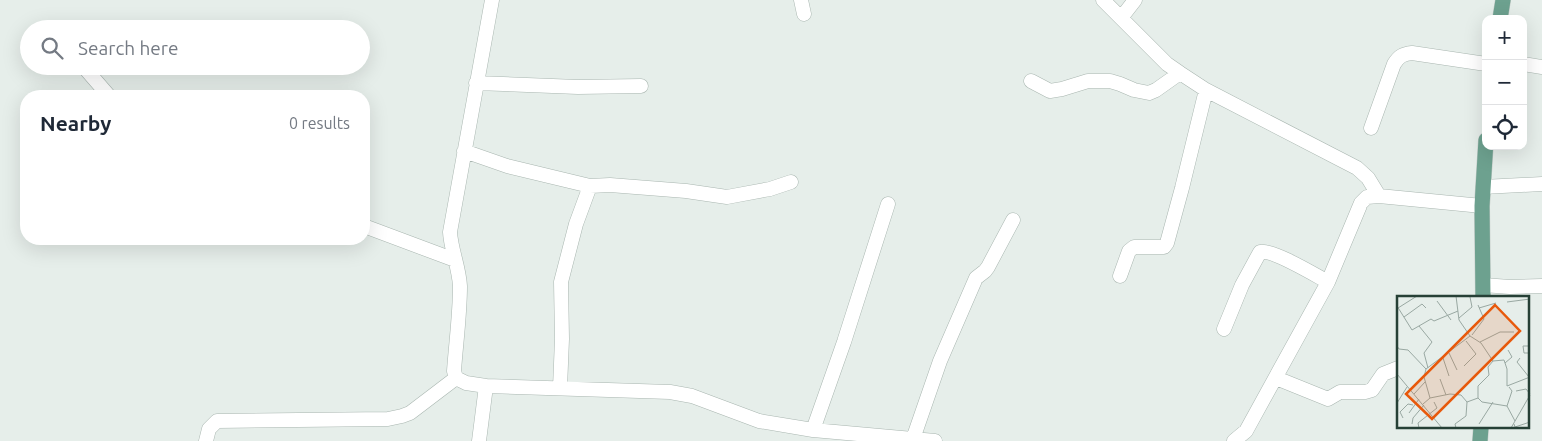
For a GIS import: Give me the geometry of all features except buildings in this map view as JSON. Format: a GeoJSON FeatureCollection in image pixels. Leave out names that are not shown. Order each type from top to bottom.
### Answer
{"type":"FeatureCollection","features":[{"type":"Feature","properties":{"kind":"main road"},"geometry":{"type":"LineString","coordinates":[[1483,291],[1482,206],[1485,150]]}},
{"type":"Feature","properties":{"kind":"main road"},"geometry":{"type":"LineString","coordinates":[[1480,441],[1481,428]]}},
{"type":"Feature","properties":{"kind":"street"},"geometry":{"type":"LineString","coordinates":[[492,0],[450,232],[450,241],[460,285],[454,372],[456,378],[466,383],[486,386],[670,392],[692,396],[759,421],[813,430],[934,441]]}},
{"type":"Feature","properties":{"kind":"street"},"geometry":{"type":"LineString","coordinates":[[801,0],[804,14]]}},
{"type":"Feature","properties":{"kind":"street"},"geometry":{"type":"LineString","coordinates":[[1102,0],[1167,64],[1206,90],[1357,168],[1368,178],[1379,196]]}},
{"type":"Feature","properties":{"kind":"street"},"geometry":{"type":"LineString","coordinates":[[1121,18],[1135,0]]}},
{"type":"Feature","properties":{"kind":"street"},"geometry":{"type":"LineString","coordinates":[[1371,128],[1394,64],[1400,56],[1412,53],[1482,63]]}},
{"type":"Feature","properties":{"kind":"street"},"geometry":{"type":"LineString","coordinates":[[1031,81],[1050,91],[1088,82],[1110,81],[1134,90],[1149,93],[1180,73]]}},
{"type":"Feature","properties":{"kind":"street"},"geometry":{"type":"LineString","coordinates":[[91,75],[104,90]]}},
{"type":"Feature","properties":{"kind":"street"},"geometry":{"type":"LineString","coordinates":[[476,83],[578,87],[641,86]]}},
{"type":"Feature","properties":{"kind":"street"},"geometry":{"type":"LineString","coordinates":[[1120,276],[1131,248],[1159,248],[1164,247],[1167,242],[1206,90]]}},
{"type":"Feature","properties":{"kind":"street"},"geometry":{"type":"LineString","coordinates":[[464,151],[507,166],[590,186],[686,191],[726,197],[770,189],[791,182]]}},
{"type":"Feature","properties":{"kind":"street"},"geometry":{"type":"LineString","coordinates":[[1483,187],[1541,184]]}},
{"type":"Feature","properties":{"kind":"street"},"geometry":{"type":"LineString","coordinates":[[560,388],[562,339],[561,282],[576,224],[590,186]]}},
{"type":"Feature","properties":{"kind":"street"},"geometry":{"type":"LineString","coordinates":[[1234,441],[1246,431],[1328,282],[1361,203],[1367,198],[1379,196],[1482,206]]}},
{"type":"Feature","properties":{"kind":"street"},"geometry":{"type":"LineString","coordinates":[[813,430],[844,342],[888,204]]}},
{"type":"Feature","properties":{"kind":"street"},"geometry":{"type":"LineString","coordinates":[[914,439],[940,360],[976,278],[985,272],[1014,220]]}},
{"type":"Feature","properties":{"kind":"street"},"geometry":{"type":"LineString","coordinates":[[370,228],[455,260]]}},
{"type":"Feature","properties":{"kind":"street"},"geometry":{"type":"LineString","coordinates":[[1224,329],[1242,285],[1257,255],[1262,251],[1291,262],[1328,282]]}},
{"type":"Feature","properties":{"kind":"street"},"geometry":{"type":"LineString","coordinates":[[1483,291],[1510,287],[1542,286]]}},
{"type":"Feature","properties":{"kind":"street"},"geometry":{"type":"LineString","coordinates":[[1276,378],[1328,399],[1340,392],[1369,392],[1386,372],[1397,368]]}},
{"type":"Feature","properties":{"kind":"street"},"geometry":{"type":"LineString","coordinates":[[206,441],[208,429],[217,422],[388,419],[402,416],[410,413],[456,378]]}},
{"type":"Feature","properties":{"kind":"street"},"geometry":{"type":"LineString","coordinates":[[479,441],[486,386]]}}]}
